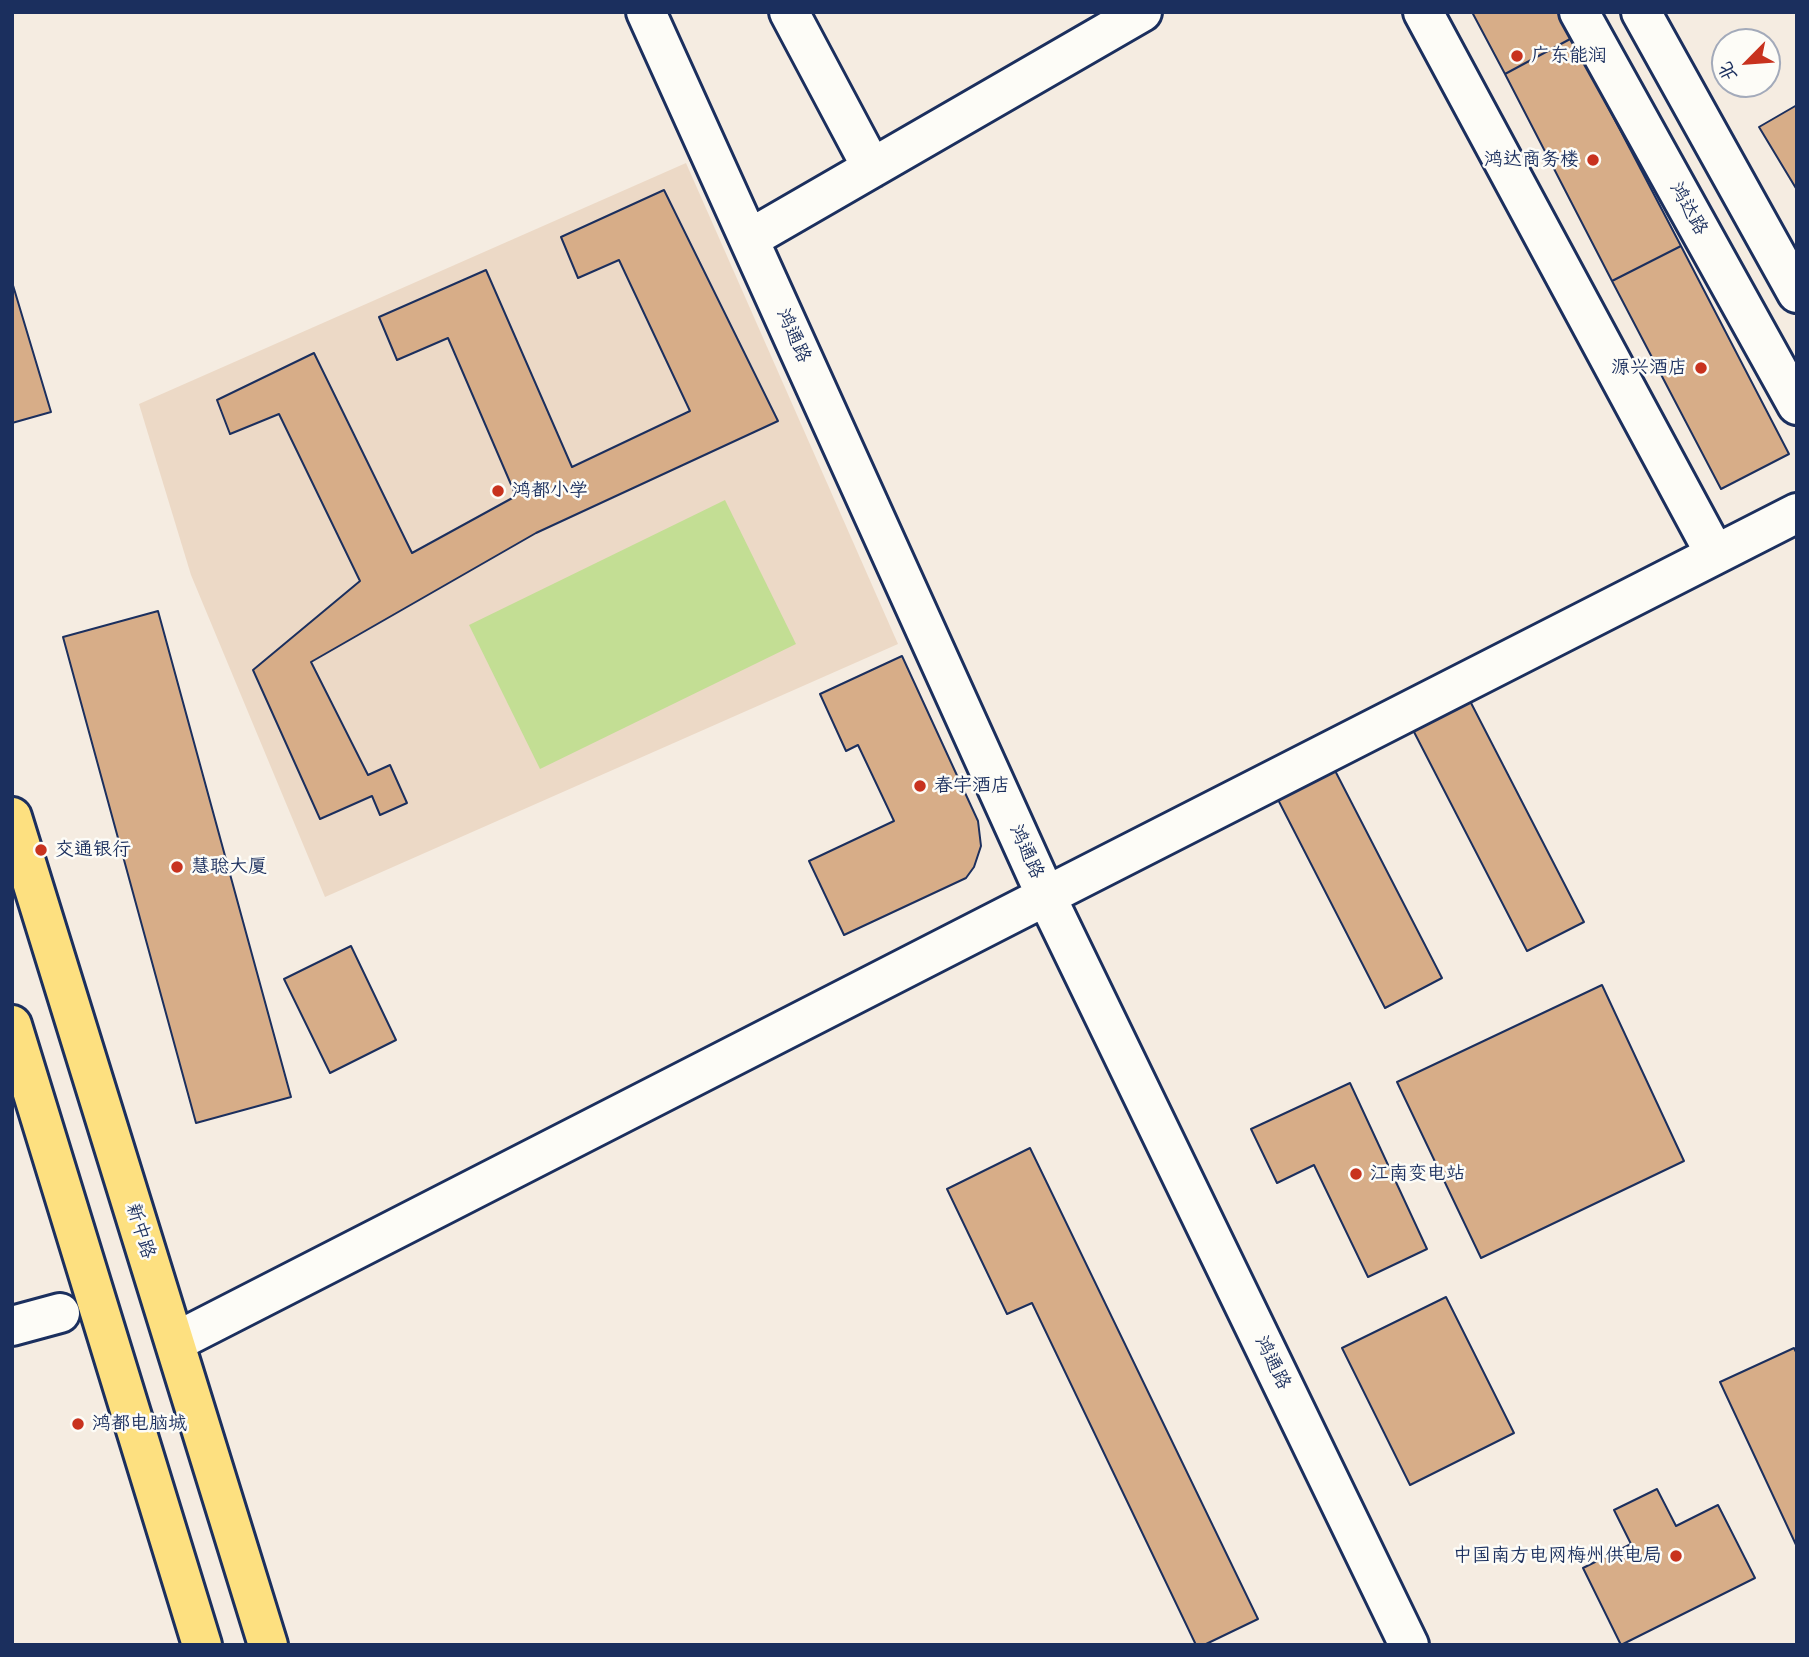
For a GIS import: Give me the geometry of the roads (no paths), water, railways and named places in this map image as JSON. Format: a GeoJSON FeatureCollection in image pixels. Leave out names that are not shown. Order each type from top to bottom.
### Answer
{"type":"FeatureCollection","features":[{"type":"Feature","properties":{"kind":"main road","name":"新中路"},"geometry":{"type":"LineString","coordinates":[[12,817],[268,1645]]}},
{"type":"Feature","properties":{"kind":"main road"},"geometry":{"type":"LineString","coordinates":[[12,1025],[202,1645]]}},
{"type":"Feature","properties":{"kind":"street","name":"鸿通路"},"geometry":{"type":"LineString","coordinates":[[646,12],[1046,896],[1409,1645]]}},
{"type":"Feature","properties":{"kind":"street"},"geometry":{"type":"LineString","coordinates":[[789,12],[872,168]]}},
{"type":"Feature","properties":{"kind":"street"},"geometry":{"type":"LineString","coordinates":[[1423,12],[1715,554]]}},
{"type":"Feature","properties":{"kind":"street","name":"鸿达路"},"geometry":{"type":"LineString","coordinates":[[1579,12],[1797,405]]}},
{"type":"Feature","properties":{"kind":"street"},"geometry":{"type":"LineString","coordinates":[[1641,12],[1797,293]]}},
{"type":"Feature","properties":{"kind":"street"},"geometry":{"type":"LineString","coordinates":[[749,239],[1127,16]]}},
{"type":"Feature","properties":{"kind":"street"},"geometry":{"type":"LineString","coordinates":[[175,1342],[1797,513]]}},
{"type":"Feature","properties":{"kind":"street"},"geometry":{"type":"LineString","coordinates":[[12,1326],[60,1314]]}},
{"type":"Feature","properties":{"kind":"place","name":"广东能润"},"geometry":{"type":"Point","coordinates":[1517,56]}},
{"type":"Feature","properties":{"kind":"place","name":"鸿达商务楼"},"geometry":{"type":"Point","coordinates":[1593,160]}},
{"type":"Feature","properties":{"kind":"place","name":"源兴酒店"},"geometry":{"type":"Point","coordinates":[1701,368]}},
{"type":"Feature","properties":{"kind":"place","name":"鸿都小学"},"geometry":{"type":"Point","coordinates":[498,491]}},
{"type":"Feature","properties":{"kind":"place","name":"春宇酒店"},"geometry":{"type":"Point","coordinates":[920,786]}},
{"type":"Feature","properties":{"kind":"place","name":"交通银行"},"geometry":{"type":"Point","coordinates":[41,850]}},
{"type":"Feature","properties":{"kind":"place","name":"慧聪大厦"},"geometry":{"type":"Point","coordinates":[177,867]}},
{"type":"Feature","properties":{"kind":"place","name":"江南变电站"},"geometry":{"type":"Point","coordinates":[1356,1174]}},
{"type":"Feature","properties":{"kind":"place","name":"鸿都电脑城"},"geometry":{"type":"Point","coordinates":[78,1424]}},
{"type":"Feature","properties":{"kind":"place","name":"中国南方电网梅州供电局"},"geometry":{"type":"Point","coordinates":[1676,1556]}}]}
